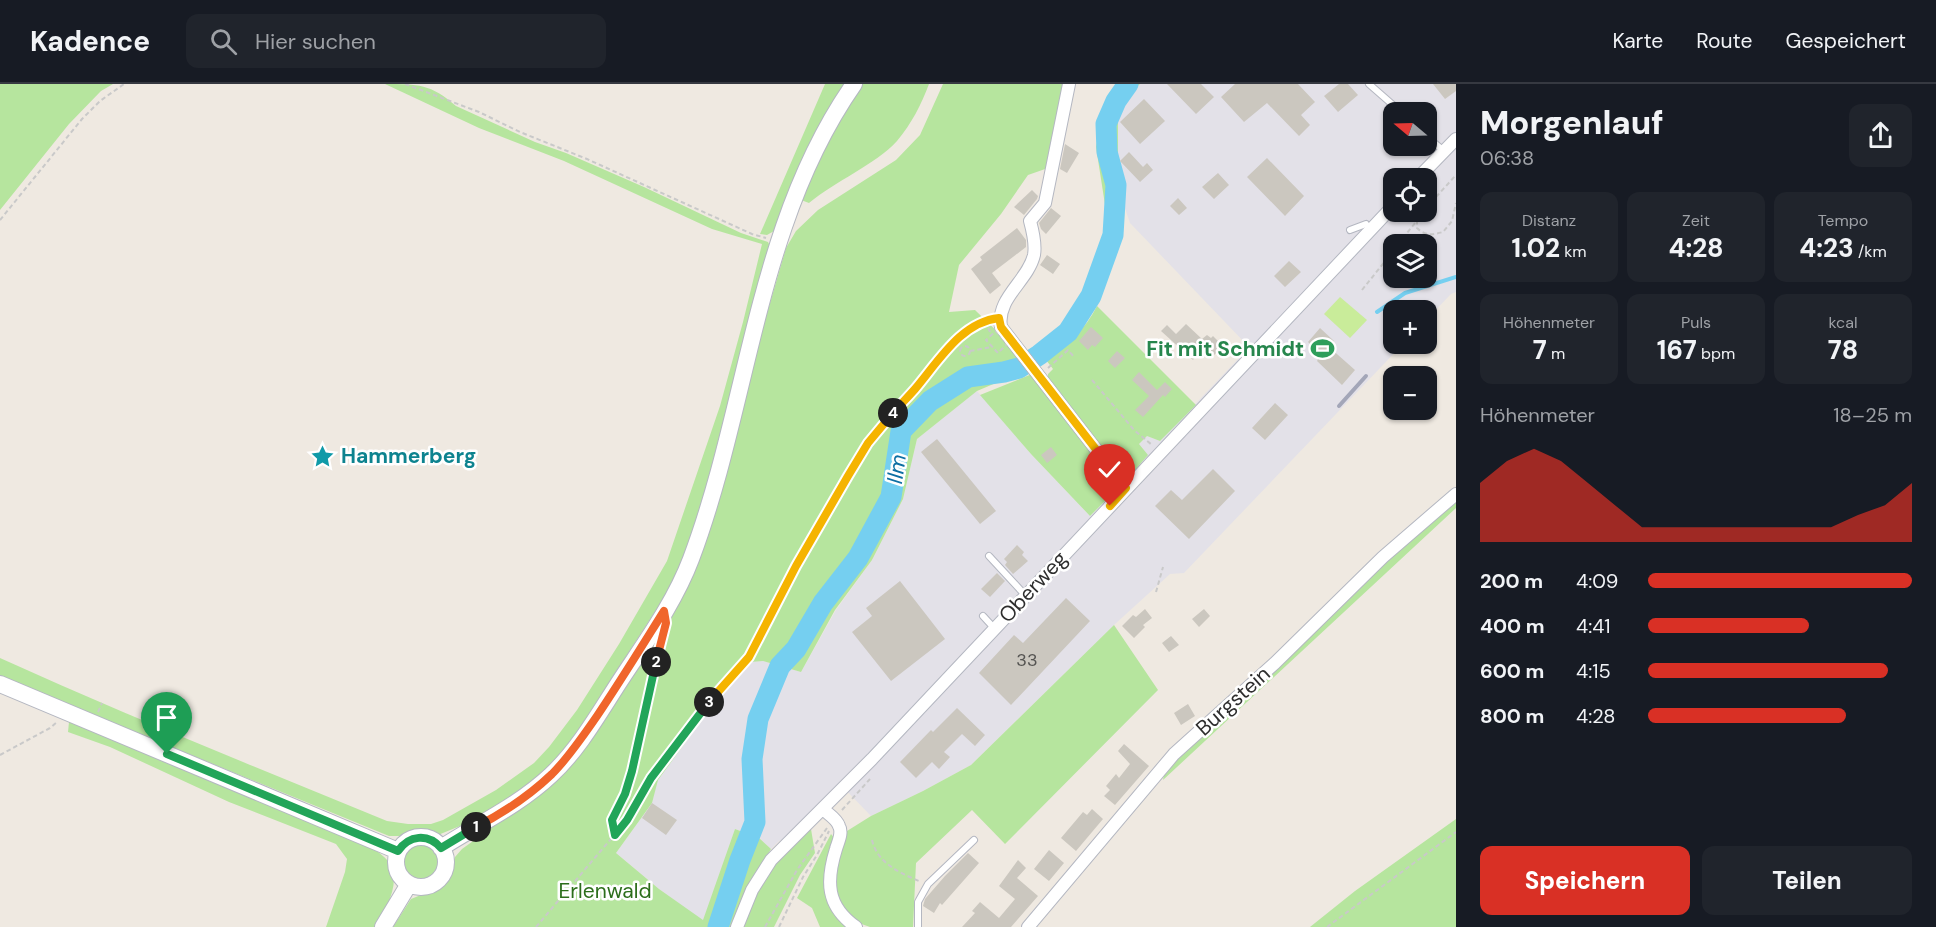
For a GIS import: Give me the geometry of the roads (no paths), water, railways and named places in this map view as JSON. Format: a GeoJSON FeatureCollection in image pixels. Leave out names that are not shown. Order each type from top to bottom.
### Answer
{"type":"FeatureCollection","features":[{"type":"Feature","properties":{"kind":"main road"},"geometry":{"type":"LineString","coordinates":[[441,848],[526,796],[566,759],[605,704],[678,589],[704,521],[779,242],[814,153],[828,125],[854,84]]}},
{"type":"Feature","properties":{"kind":"main road"},"geometry":{"type":"LineString","coordinates":[[0,684],[398,851]]}},
{"type":"Feature","properties":{"kind":"main road"},"geometry":{"type":"LineString","coordinates":[[417,837],[432,840],[441,848],[445,865],[439,878],[426,886],[409,884],[400,876],[396,867],[398,851],[406,842],[417,837]]}},
{"type":"Feature","properties":{"kind":"main road"},"geometry":{"type":"LineString","coordinates":[[383,927],[409,884]]}},
{"type":"Feature","properties":{"kind":"street"},"geometry":{"type":"LineString","coordinates":[[1069,84],[1045,203],[1030,221],[1035,245],[1034,255],[999,318],[1001,327],[1126,488]]}},
{"type":"Feature","properties":{"kind":"street"},"geometry":{"type":"LineString","coordinates":[[1428,168],[1456,139]]}},
{"type":"Feature","properties":{"kind":"street","name":"Oberweg"},"geometry":{"type":"LineString","coordinates":[[737,927],[752,890],[777,848],[823,809],[1161,452],[1368,226],[1383,214]]}},
{"type":"Feature","properties":{"kind":"street","name":"Burgstein"},"geometry":{"type":"LineString","coordinates":[[1028,927],[1174,754],[1275,663],[1383,557],[1456,494]]}},
{"type":"Feature","properties":{"kind":"street"},"geometry":{"type":"LineString","coordinates":[[823,809],[840,826],[841,834],[830,871],[829,886],[837,908],[856,927]]}},
{"type":"Feature","properties":{"kind":"lane"},"geometry":{"type":"LineString","coordinates":[[1369,84],[1390,102]]}},
{"type":"Feature","properties":{"kind":"lane"},"geometry":{"type":"LineString","coordinates":[[1437,145],[1444,151]]}},
{"type":"Feature","properties":{"kind":"lane"},"geometry":{"type":"LineString","coordinates":[[1350,230],[1368,226],[1360,217]]}},
{"type":"Feature","properties":{"kind":"lane"},"geometry":{"type":"LineString","coordinates":[[989,556],[1026,595]]}},
{"type":"Feature","properties":{"kind":"lane"},"geometry":{"type":"LineString","coordinates":[[983,616],[994,628]]}},
{"type":"Feature","properties":{"kind":"lane"},"geometry":{"type":"LineString","coordinates":[[918,927],[918,902],[928,884],[974,840]]}},
{"type":"Feature","properties":{"kind":"waterway","name":"Ilm"},"geometry":{"type":"LineString","coordinates":[[718,927],[755,822],[752,759],[758,719],[780,666],[796,649],[823,603],[858,558],[891,497],[901,431],[930,401],[968,377],[1019,368],[1039,355],[1068,332],[1091,296],[1113,235],[1116,185],[1107,152],[1106,124],[1116,101],[1128,84]]}},
{"type":"Feature","properties":{"kind":"waterway"},"geometry":{"type":"LineString","coordinates":[[1377,312],[1405,293],[1456,277]]}},
{"type":"Feature","properties":{"kind":"railway"},"geometry":{"type":"LineString","coordinates":[[1339,406],[1366,376]]}},
{"type":"Feature","properties":{"kind":"place","name":"Fit mit Schmidt"},"geometry":{"type":"Point","coordinates":[1322,349]}},
{"type":"Feature","properties":{"kind":"place","name":"Hammerberg"},"geometry":{"type":"Point","coordinates":[323,456]}},
{"type":"Feature","properties":{"kind":"park label","name":"Erlenwald"},"geometry":{"type":"Point","coordinates":[605,891]}}]}
